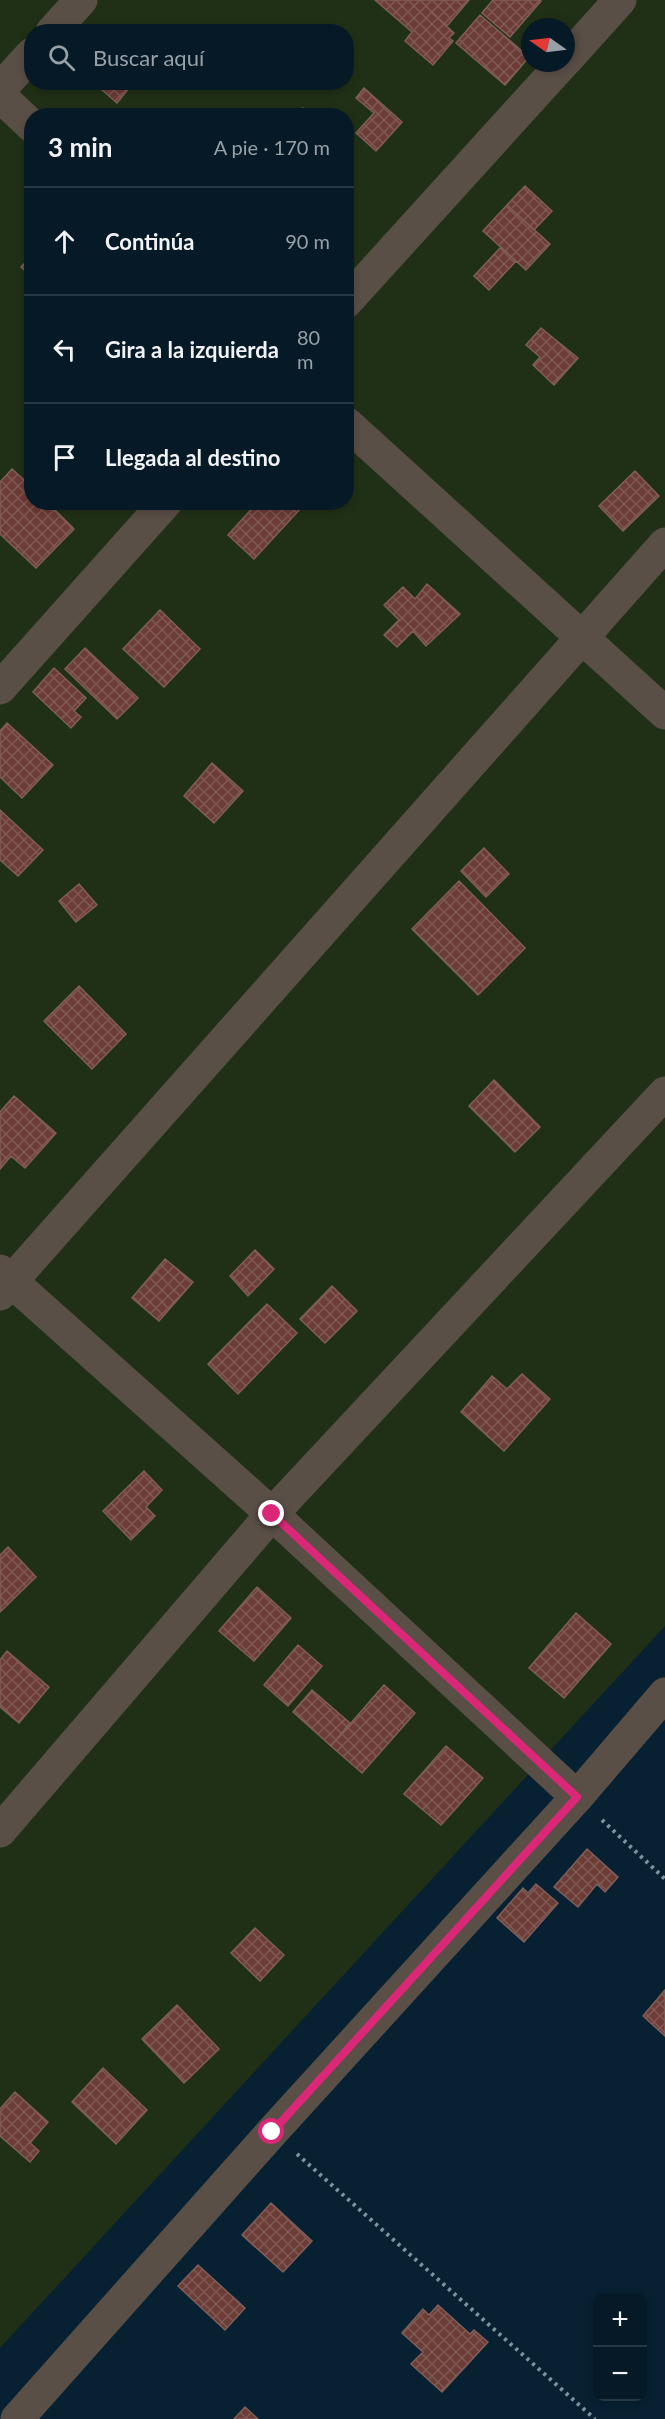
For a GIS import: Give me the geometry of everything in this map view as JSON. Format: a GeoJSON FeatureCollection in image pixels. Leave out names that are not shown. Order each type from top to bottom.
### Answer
{"type":"FeatureCollection","features":[{"type":"Feature","properties":{"kind":"street"},"geometry":{"type":"LineString","coordinates":[[59,24],[81,0]]}},
{"type":"Feature","properties":{"kind":"street"},"geometry":{"type":"LineString","coordinates":[[575,49],[620,0]]}},
{"type":"Feature","properties":{"kind":"street"},"geometry":{"type":"LineString","coordinates":[[0,89],[24,63]]}},
{"type":"Feature","properties":{"kind":"street"},"geometry":{"type":"LineString","coordinates":[[354,293],[554,72]]}},
{"type":"Feature","properties":{"kind":"street"},"geometry":{"type":"LineString","coordinates":[[0,96],[24,118]]}},
{"type":"Feature","properties":{"kind":"street"},"geometry":{"type":"LineString","coordinates":[[354,430],[665,713]]}},
{"type":"Feature","properties":{"kind":"street"},"geometry":{"type":"LineString","coordinates":[[0,688],[159,510]]}},
{"type":"Feature","properties":{"kind":"street"},"geometry":{"type":"LineString","coordinates":[[577,1797],[272,1514],[4,1282],[665,544]]}},
{"type":"Feature","properties":{"kind":"street"},"geometry":{"type":"LineString","coordinates":[[0,1831],[272,1514],[665,1093]]}},
{"type":"Feature","properties":{"kind":"street"},"geometry":{"type":"LineString","coordinates":[[17,2419],[272,2132],[577,1797],[665,1694]]}},
{"type":"Feature","properties":{"kind":"path"},"geometry":{"type":"LineString","coordinates":[[577,1797],[665,1879]]}},
{"type":"Feature","properties":{"kind":"path"},"geometry":{"type":"LineString","coordinates":[[272,2132],[595,2419]]}},
{"type":"Feature","properties":{"kind":"green space"},"geometry":{"type":"Polygon","coordinates":[[[0,0],[665,0],[665,1626],[0,2348],[0,0]]]}},
{"type":"Feature","properties":{"kind":"building"},"geometry":{"type":"Polygon","coordinates":[[[375,0],[469,0],[447,26],[430,11],[454,33],[449,38],[453,41],[433,65],[405,41],[412,32],[375,0]]]}},
{"type":"Feature","properties":{"kind":"building"},"geometry":{"type":"Polygon","coordinates":[[[493,0],[541,1],[526,18],[521,18],[521,24],[510,37],[482,13],[493,0]]]}},
{"type":"Feature","properties":{"kind":"building"},"geometry":{"type":"Polygon","coordinates":[[[480,15],[521,50],[521,66],[505,85],[456,43],[480,15]]]}},
{"type":"Feature","properties":{"kind":"building"},"geometry":{"type":"Polygon","coordinates":[[[364,88],[402,122],[376,151],[356,133],[374,113],[356,98],[364,88]]]}},
{"type":"Feature","properties":{"kind":"building"},"geometry":{"type":"Polygon","coordinates":[[[102,90],[128,90],[117,103],[102,90]]]}},
{"type":"Feature","properties":{"kind":"building"},"geometry":{"type":"Polygon","coordinates":[[[525,186],[552,211],[534,230],[507,205],[525,186]]]}},
{"type":"Feature","properties":{"kind":"building"},"geometry":{"type":"Polygon","coordinates":[[[507,205],[550,244],[526,270],[483,231],[507,205]]]}},
{"type":"Feature","properties":{"kind":"building"},"geometry":{"type":"Polygon","coordinates":[[[501,247],[516,261],[489,290],[474,276],[501,247]]]}},
{"type":"Feature","properties":{"kind":"building"},"geometry":{"type":"Polygon","coordinates":[[[541,328],[578,358],[554,385],[533,365],[540,357],[526,345],[541,328]]]}},
{"type":"Feature","properties":{"kind":"building"},"geometry":{"type":"Polygon","coordinates":[[[12,469],[24,480],[24,510],[55,510],[74,529],[36,568],[0,534],[0,482],[12,469]]]}},
{"type":"Feature","properties":{"kind":"building"},"geometry":{"type":"Polygon","coordinates":[[[635,471],[659,496],[623,531],[599,506],[635,471]]]}},
{"type":"Feature","properties":{"kind":"building"},"geometry":{"type":"Polygon","coordinates":[[[251,510],[299,510],[254,559],[228,535],[251,510]]]}},
{"type":"Feature","properties":{"kind":"building"},"geometry":{"type":"Polygon","coordinates":[[[427,584],[460,614],[426,646],[413,631],[397,647],[384,635],[399,620],[384,605],[403,587],[415,599],[427,584]]]}},
{"type":"Feature","properties":{"kind":"building"},"geometry":{"type":"Polygon","coordinates":[[[160,610],[200,649],[164,687],[123,649],[160,610]]]}},
{"type":"Feature","properties":{"kind":"building"},"geometry":{"type":"Polygon","coordinates":[[[85,648],[138,698],[117,719],[65,669],[85,648]]]}},
{"type":"Feature","properties":{"kind":"building"},"geometry":{"type":"Polygon","coordinates":[[[54,668],[86,698],[74,711],[81,717],[71,728],[33,692],[54,668]]]}},
{"type":"Feature","properties":{"kind":"building"},"geometry":{"type":"Polygon","coordinates":[[[7,723],[53,765],[22,798],[0,777],[0,731],[7,723]]]}},
{"type":"Feature","properties":{"kind":"building"},"geometry":{"type":"Polygon","coordinates":[[[212,763],[243,791],[214,823],[184,796],[212,763]]]}},
{"type":"Feature","properties":{"kind":"building"},"geometry":{"type":"Polygon","coordinates":[[[0,810],[43,850],[18,876],[0,860],[0,810]]]}},
{"type":"Feature","properties":{"kind":"building"},"geometry":{"type":"Polygon","coordinates":[[[484,848],[509,874],[486,897],[461,871],[484,848]]]}},
{"type":"Feature","properties":{"kind":"building"},"geometry":{"type":"Polygon","coordinates":[[[459,881],[525,948],[478,995],[412,929],[459,881]]]}},
{"type":"Feature","properties":{"kind":"building"},"geometry":{"type":"Polygon","coordinates":[[[79,884],[97,905],[76,922],[59,901],[79,884]]]}},
{"type":"Feature","properties":{"kind":"building"},"geometry":{"type":"Polygon","coordinates":[[[79,986],[126,1034],[92,1069],[44,1021],[79,986]]]}},
{"type":"Feature","properties":{"kind":"building"},"geometry":{"type":"Polygon","coordinates":[[[494,1080],[540,1127],[515,1152],[469,1106],[494,1080]]]}},
{"type":"Feature","properties":{"kind":"building"},"geometry":{"type":"Polygon","coordinates":[[[14,1096],[56,1133],[25,1168],[11,1156],[0,1169],[0,1112],[14,1096]]]}},
{"type":"Feature","properties":{"kind":"building"},"geometry":{"type":"Polygon","coordinates":[[[255,1250],[274,1269],[248,1296],[230,1276],[255,1250]]]}},
{"type":"Feature","properties":{"kind":"building"},"geometry":{"type":"Polygon","coordinates":[[[165,1259],[193,1282],[159,1321],[132,1298],[165,1259]]]}},
{"type":"Feature","properties":{"kind":"building"},"geometry":{"type":"Polygon","coordinates":[[[332,1286],[357,1311],[325,1343],[300,1319],[332,1286]]]}},
{"type":"Feature","properties":{"kind":"building"},"geometry":{"type":"Polygon","coordinates":[[[267,1304],[297,1333],[238,1394],[208,1364],[267,1304]]]}},
{"type":"Feature","properties":{"kind":"building"},"geometry":{"type":"Polygon","coordinates":[[[522,1374],[550,1399],[504,1451],[461,1412],[492,1376],[507,1389],[522,1374]]]}},
{"type":"Feature","properties":{"kind":"building"},"geometry":{"type":"Polygon","coordinates":[[[144,1471],[162,1490],[146,1507],[155,1516],[131,1540],[103,1511],[144,1471]]]}},
{"type":"Feature","properties":{"kind":"building"},"geometry":{"type":"Polygon","coordinates":[[[8,1547],[36,1577],[0,1612],[0,1555],[8,1547]]]}},
{"type":"Feature","properties":{"kind":"building"},"geometry":{"type":"Polygon","coordinates":[[[257,1587],[291,1618],[254,1661],[219,1631],[257,1587]]]}},
{"type":"Feature","properties":{"kind":"building"},"geometry":{"type":"Polygon","coordinates":[[[576,1613],[611,1644],[564,1698],[529,1668],[576,1613]]]}},
{"type":"Feature","properties":{"kind":"building"},"geometry":{"type":"Polygon","coordinates":[[[298,1645],[322,1666],[288,1706],[264,1685],[298,1645]]]}},
{"type":"Feature","properties":{"kind":"building"},"geometry":{"type":"Polygon","coordinates":[[[7,1651],[49,1687],[19,1723],[0,1707],[0,1660],[7,1651]]]}},
{"type":"Feature","properties":{"kind":"building"},"geometry":{"type":"Polygon","coordinates":[[[384,1685],[415,1713],[362,1773],[331,1746],[384,1685]]]}},
{"type":"Feature","properties":{"kind":"building"},"geometry":{"type":"Polygon","coordinates":[[[312,1690],[350,1723],[331,1746],[293,1712],[312,1690]]]}},
{"type":"Feature","properties":{"kind":"building"},"geometry":{"type":"Polygon","coordinates":[[[446,1746],[483,1778],[441,1825],[404,1794],[446,1746]]]}},
{"type":"Feature","properties":{"kind":"building"},"geometry":{"type":"Polygon","coordinates":[[[587,1849],[618,1877],[605,1892],[597,1884],[578,1907],[554,1887],[587,1849]]]}},
{"type":"Feature","properties":{"kind":"building"},"geometry":{"type":"Polygon","coordinates":[[[536,1884],[558,1903],[524,1942],[497,1918],[523,1888],[528,1893],[536,1884]]]}},
{"type":"Feature","properties":{"kind":"building"},"geometry":{"type":"Polygon","coordinates":[[[255,1928],[284,1955],[260,1981],[231,1953],[255,1928]]]}},
{"type":"Feature","properties":{"kind":"building"},"geometry":{"type":"Polygon","coordinates":[[[665,1990],[665,2036],[643,2016],[665,1990]]]}},
{"type":"Feature","properties":{"kind":"building"},"geometry":{"type":"Polygon","coordinates":[[[177,2005],[219,2049],[184,2083],[142,2039],[177,2005]]]}},
{"type":"Feature","properties":{"kind":"building"},"geometry":{"type":"Polygon","coordinates":[[[103,2068],[147,2110],[116,2144],[72,2102],[103,2068]]]}},
{"type":"Feature","properties":{"kind":"building"},"geometry":{"type":"Polygon","coordinates":[[[15,2092],[48,2122],[30,2143],[39,2151],[30,2162],[0,2136],[0,2109],[15,2092]]]}},
{"type":"Feature","properties":{"kind":"building"},"geometry":{"type":"Polygon","coordinates":[[[271,2203],[312,2241],[283,2272],[242,2235],[271,2203]]]}},
{"type":"Feature","properties":{"kind":"building"},"geometry":{"type":"Polygon","coordinates":[[[198,2265],[245,2308],[225,2330],[178,2286],[198,2265]]]}},
{"type":"Feature","properties":{"kind":"building"},"geometry":{"type":"Polygon","coordinates":[[[438,2305],[470,2334],[474,2330],[488,2342],[442,2392],[411,2364],[423,2352],[402,2333],[423,2309],[429,2315],[438,2305]]]}},
{"type":"Feature","properties":{"kind":"building"},"geometry":{"type":"Polygon","coordinates":[[[245,2407],[258,2419],[234,2419],[245,2407]]]}},
{"type":"Feature","properties":{"kind":"route"},"geometry":{"type":"LineString","coordinates":[[272,1514],[577,1797],[272,2132]]}}]}
